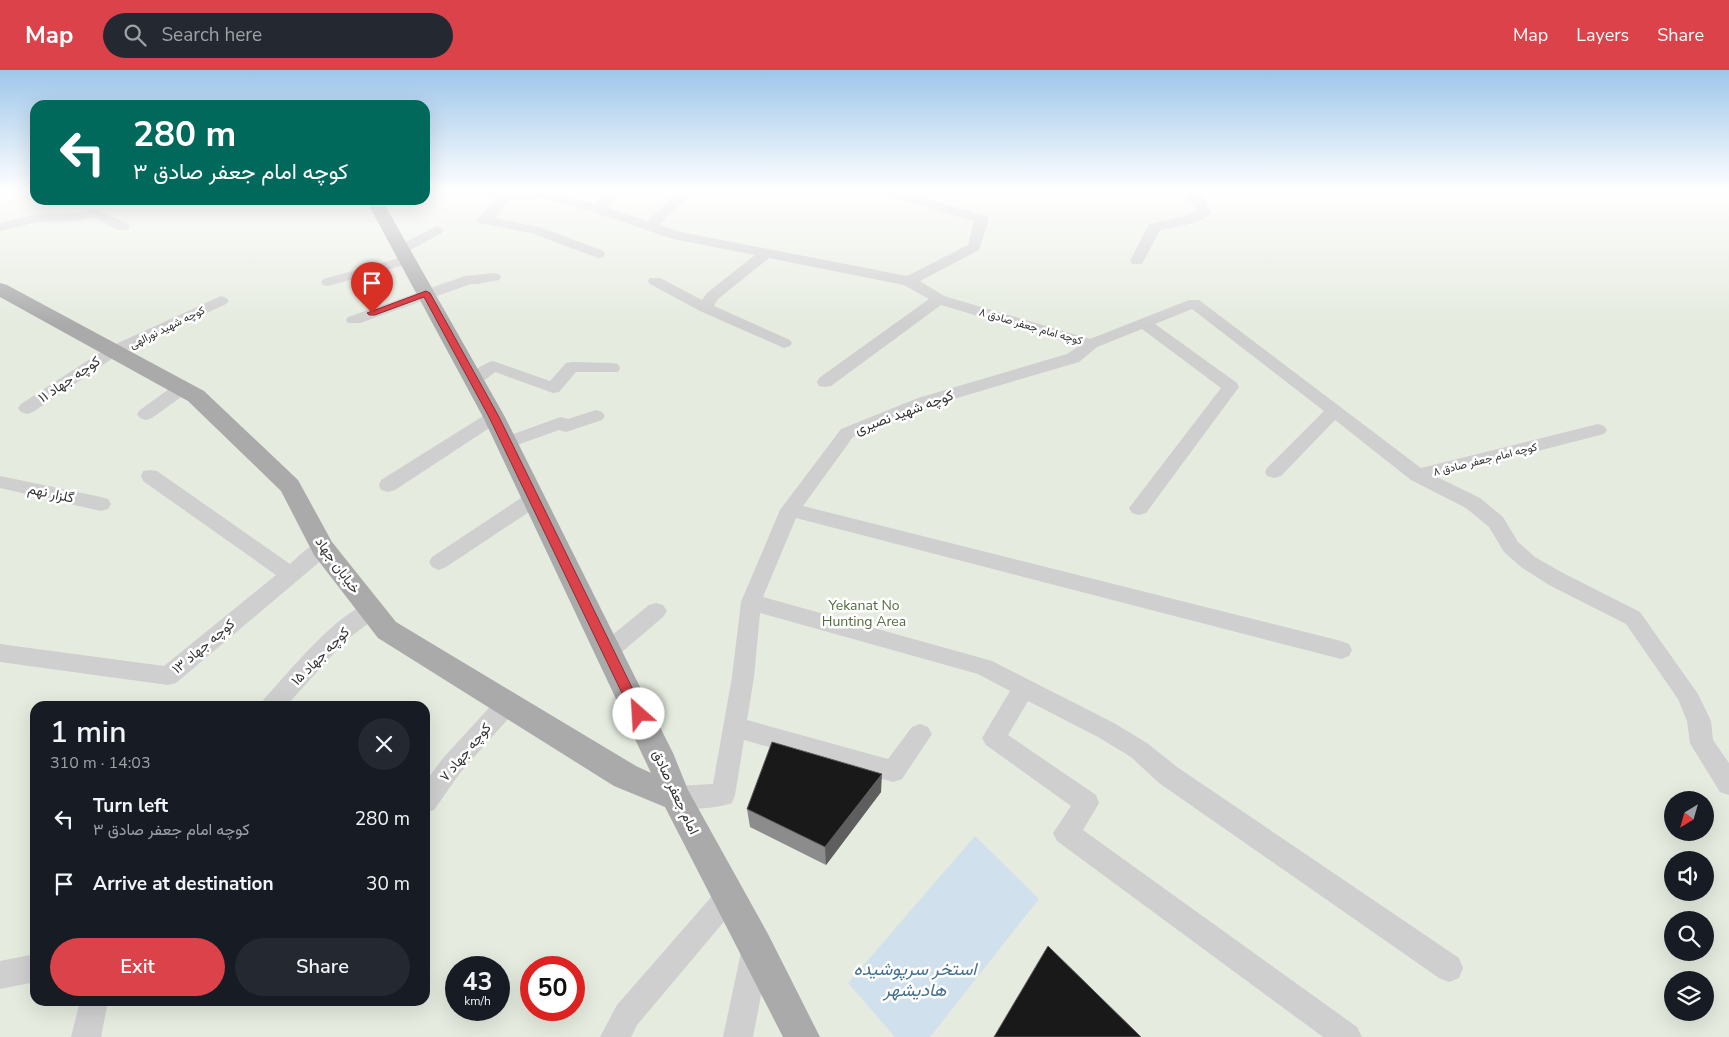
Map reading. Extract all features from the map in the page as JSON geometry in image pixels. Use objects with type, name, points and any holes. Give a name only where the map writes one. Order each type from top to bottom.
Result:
[{"type":"main road","name":"امام جعفر صادق","points":[[394,235],[494,417],[662,762],[676,797],[756,946],[802,1037]]},
{"type":"main road","name":"خیابان جهاد","points":[[0,289],[196,396],[290,486],[322,548],[387,630],[625,776],[676,797]]},
{"type":"street","points":[[328,282],[404,254],[430,235]]},
{"type":"street","points":[[548,235],[598,254]]},
{"type":"street","name":"کوچه امام جعفر صادق ۸","points":[[675,235],[909,281],[939,299],[1091,344],[1194,303],[1418,475],[1598,430]]},
{"type":"street","points":[[909,281],[974,247],[977,235]]},
{"type":"street","points":[[1137,261],[1150,235]]},
{"type":"street","points":[[705,308],[712,296],[767,253]]},
{"type":"street","points":[[354,320],[470,279],[477,280],[494,277]]},
{"type":"street","points":[[655,281],[705,308],[784,343]]},
{"type":"street","points":[[825,382],[939,299]]},
{"type":"street","name":"کوچه شهید نورالهی","points":[[113,351],[221,301]]},
{"type":"street","points":[[1139,508],[1231,387],[1143,323]]},
{"type":"street","name":"کوچه شهید نصیری","points":[[676,797],[723,795],[743,677],[750,602],[790,510],[846,433],[924,402],[1073,358],[1091,344]]},
{"type":"street","name":"کوچه جهاد ۱۱","points":[[27,408],[113,351]]},
{"type":"street","points":[[474,380],[493,366],[553,388],[572,366],[612,368]]},
{"type":"street","points":[[146,414],[182,388]]},
{"type":"street","points":[[1274,472],[1334,411]]},
{"type":"street","points":[[506,443],[561,423],[566,426],[596,416]]},
{"type":"street","points":[[388,485],[494,417]]},
{"type":"street","points":[[1418,475],[1473,503],[1496,522],[1511,547],[1528,562],[1565,584],[1633,618],[1687,694],[1699,721],[1702,743],[1729,784]]},
{"type":"street","points":[[150,476],[290,574]]},
{"type":"street","name":"گلزار نهم","points":[[0,482],[101,504]]},
{"type":"street","points":[[439,562],[534,500]]},
{"type":"street","points":[[790,510],[1340,650]]},
{"type":"street","name":"کوچه جهاد ۱۳","points":[[0,653],[168,676],[322,548]]},
{"type":"street","points":[[750,602],[984,667],[1024,687],[1139,750],[1168,775],[1449,968]]},
{"type":"street","name":"کوچه جهاد ۱۵","points":[[277,701],[337,635],[371,610]]},
{"type":"street","points":[[608,651],[656,611]]},
{"type":"street","points":[[1024,687],[994,738],[1087,803],[1066,833],[1348,1037]]},
{"type":"street","name":"کوچه جهاد ‍۷","points":[[430,795],[452,765],[507,704]]},
{"type":"street","points":[[735,727],[893,771],[920,734]]},
{"type":"street","points":[[615,1037],[627,1014],[729,896]]},
{"type":"street","points":[[738,1037],[756,946]]},
{"type":"street","points":[[0,975],[30,969]]},
{"type":"street","points":[[86,1037],[93,1006]]},
{"type":"green space","name":"Yekanat No Hunting Area","points":[[0,235],[1729,235],[1729,1037],[0,1037]]},
{"type":"water","name":"استخر سرپوشیده هادیشهر","points":[[975,836],[1039,899],[930,1037],[895,1037],[848,983]]},
{"type":"building","points":[[772,742],[882,774],[825,847],[747,809]]},
{"type":"building","points":[[1048,946],[1141,1037],[994,1037]]},
{"type":"route","points":[[372,313],[426,293],[494,417],[639,714]]}]
